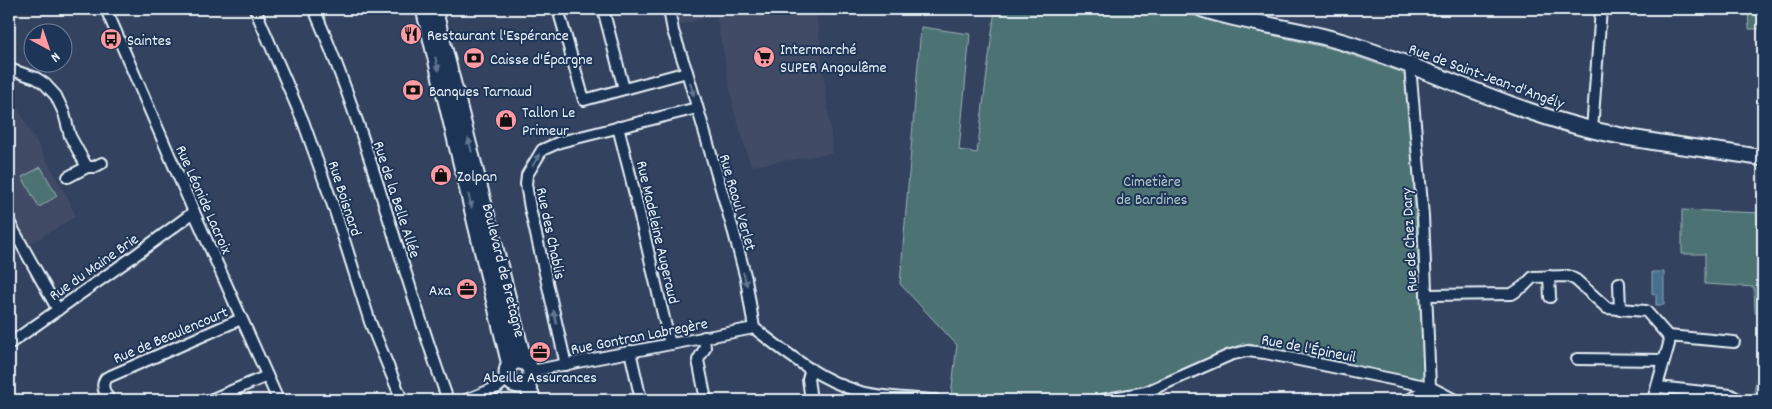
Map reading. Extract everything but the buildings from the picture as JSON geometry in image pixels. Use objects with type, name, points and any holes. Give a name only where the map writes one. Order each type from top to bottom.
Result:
[{"type":"main road","name":"Boulevard de Bretagne","points":[[424,9],[519,374],[533,400]]},
{"type":"main road","name":"Boulevard de Bretagne","points":[[434,9],[519,374],[522,400]]},
{"type":"main road","name":"Rue de Saint-Jean-d'Angély","points":[[1203,9],[1341,42],[1521,108],[1592,130],[1763,158]]},
{"type":"street","name":"Rue Léonide Lacroix","points":[[106,9],[278,400]]},
{"type":"street","name":"Rue Boisnard","points":[[255,9],[303,121],[335,211],[370,322],[402,400]]},
{"type":"street","name":"Rue de la Belle Allée","points":[[314,9],[365,143],[448,400]]},
{"type":"street","points":[[558,9],[584,100],[687,72]]},
{"type":"street","points":[[603,9],[624,89]]},
{"type":"street","name":"Rue Raoul Verlet","points":[[669,9],[673,31],[687,72],[734,233],[746,279],[754,328]]},
{"type":"street","points":[[1592,130],[1601,9]]},
{"type":"street","name":"Rue de Chez Dary","points":[[1410,66],[1423,216],[1430,386]]},
{"type":"street","points":[[9,69],[36,78],[45,84],[56,96],[64,113],[70,136],[87,167]]},
{"type":"street","name":"Rue des Chablis","points":[[566,365],[530,208],[526,184],[527,175],[542,150],[560,142],[697,108]]},
{"type":"street","name":"Rue Madeleine Augeraud","points":[[618,127],[670,344]]},
{"type":"street","points":[[68,177],[87,167],[102,164]]},
{"type":"street","name":"Rue du Maine Brie","points":[[9,344],[194,212]]},
{"type":"street","points":[[9,222],[58,310]]},
{"type":"street","points":[[1549,276],[1550,297]]},
{"type":"street","points":[[1426,295],[1512,294],[1533,277],[1568,276],[1576,280],[1606,308],[1646,310],[1668,336],[1669,344],[1653,400]]},
{"type":"street","points":[[1619,283],[1620,310]]},
{"type":"street","name":"Rue de Beaulencourt","points":[[109,400],[102,387],[102,382],[106,378],[241,319]]},
{"type":"street","name":"Rue Gontran Labregère","points":[[466,400],[498,387],[519,374],[754,328]]},
{"type":"street","points":[[754,328],[815,372],[857,391],[919,400],[935,400]]},
{"type":"street","points":[[1668,336],[1734,342]]},
{"type":"street","points":[[704,337],[705,348],[698,360],[706,400]]},
{"type":"street","points":[[630,351],[641,400]]},
{"type":"street","name":"Rue de l'Épineuil","points":[[1102,400],[1146,392],[1230,355],[1247,351],[1430,386],[1455,400]]},
{"type":"street","points":[[1577,359],[1664,360]]},
{"type":"street","points":[[811,400],[808,379],[815,372]]},
{"type":"street","points":[[210,400],[267,376]]},
{"type":"street","points":[[1408,400],[1430,386]]},
{"type":"street","points":[[1658,386],[1698,396],[1731,394],[1740,400]]},
{"type":"shaded area","points":[[676,9],[816,9],[833,153],[751,166],[735,114],[716,15],[680,25]]},
{"type":"shaded area","points":[[9,93],[76,216],[28,245],[9,210]]},
{"type":"shaded area","points":[[1652,272],[1664,272],[1664,305],[1656,305],[1656,294],[1652,294]]},
{"type":"green space","name":"Cimetière de Bardines","points":[[995,9],[1173,9],[1210,21],[1337,50],[1401,72],[1406,78],[1420,272],[1425,375],[1419,379],[1244,343],[1148,386],[1110,394],[1060,400],[951,396],[957,345],[900,284],[921,27],[970,34],[959,150],[977,153]]},
{"type":"green space","points":[[1748,9],[1763,9],[1763,29],[1749,29]]},
{"type":"green space","points":[[41,167],[57,196],[39,207],[22,177]]},
{"type":"green space","points":[[1682,210],[1763,213],[1763,313],[1755,313],[1754,287],[1705,284],[1705,254],[1682,254]]},
{"type":"green space","points":[[1763,326],[1763,395],[1754,394]]},
{"type":"place","name":"Restaurant l'Espérance","points":[[411,34]]},
{"type":"place","name":"Saintes","points":[[111,39]]},
{"type":"place","name":"Intermarché SUPER Angoulême","points":[[764,57]]},
{"type":"place","name":"Caisse d'Épargne","points":[[474,58]]},
{"type":"place","name":"Banques Tarnaud","points":[[413,90]]},
{"type":"place","name":"Tallon Le Primeur","points":[[506,120]]},
{"type":"place","name":"Zolpan","points":[[441,175]]},
{"type":"place","name":"Axa","points":[[467,289]]},
{"type":"place","name":"Abeille Assurances","points":[[540,352]]}]
